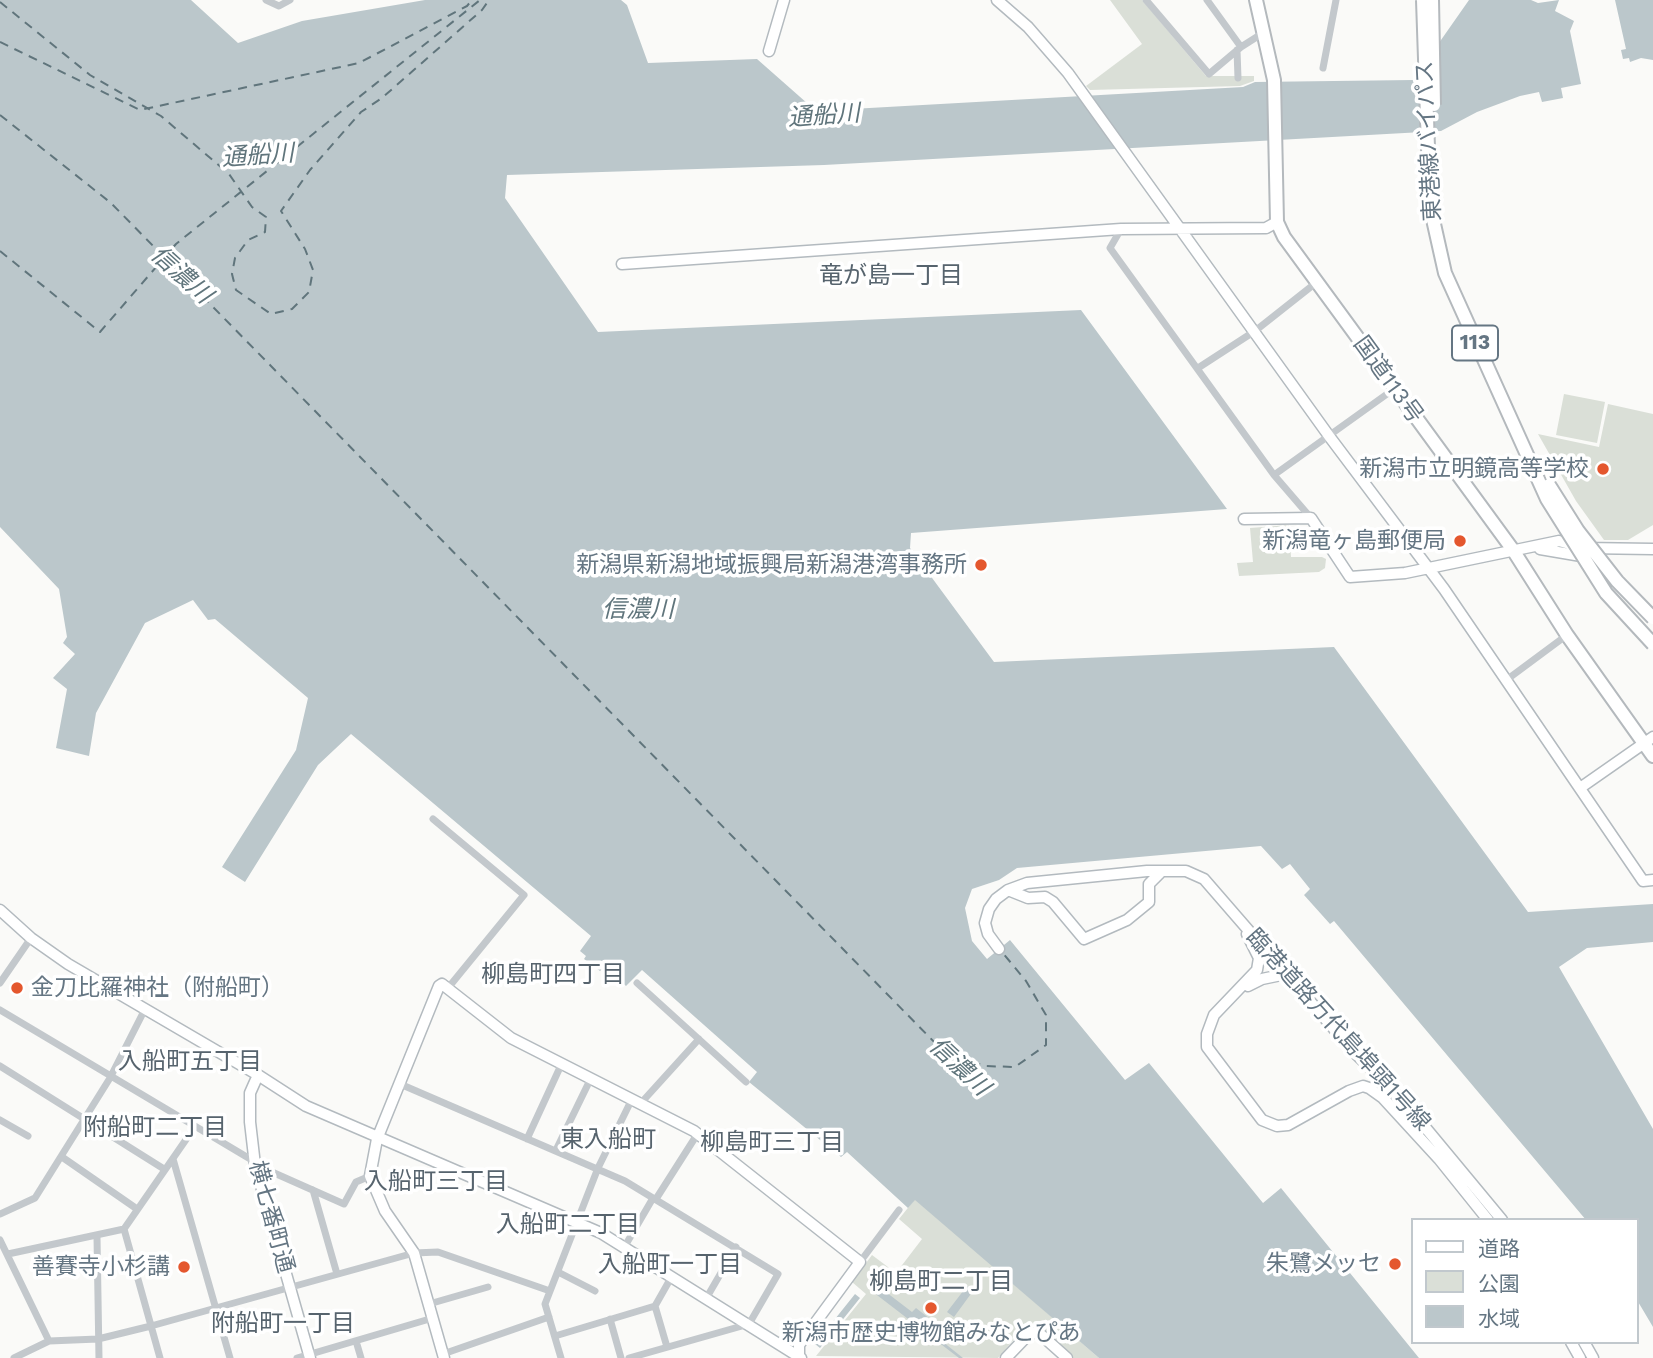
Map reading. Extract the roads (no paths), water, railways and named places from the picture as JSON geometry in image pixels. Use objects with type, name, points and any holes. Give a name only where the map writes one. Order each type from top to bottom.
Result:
[{"type":"highway","points":[[1256,0],[1274,80],[1277,222]]},
{"type":"highway","name":"東港線バイパス","points":[[1423,0],[1430,206],[1445,273],[1547,499],[1606,593],[1653,643]]},
{"type":"highway","name":"東港線バイパス","points":[[1432,0],[1438,205],[1451,270],[1490,365],[1554,494],[1617,581],[1653,618]]},
{"type":"highway","name":"国道113号","points":[[1277,222],[1284,237],[1513,550],[1567,635],[1648,739],[1653,755]]},
{"type":"street","points":[[266,0],[279,6],[290,0]]},
{"type":"street","points":[[769,51],[784,0]]},
{"type":"street","points":[[998,0],[1028,27],[1068,73],[1078,91],[1329,436],[1429,568],[1643,881],[1653,880]]},
{"type":"street","points":[[1146,0],[1209,74],[1239,48],[1264,33]]},
{"type":"street","points":[[1207,0],[1239,48],[1238,78]]},
{"type":"street","points":[[1323,68],[1336,0]]},
{"type":"street","points":[[622,264],[1121,229],[1266,228],[1277,222]]},
{"type":"street","points":[[1121,229],[1110,248],[1274,475],[1311,518],[1350,577],[1429,568],[1534,548],[1587,557],[1621,550],[1653,549]]},
{"type":"street","points":[[1198,368],[1255,331],[1317,282]]},
{"type":"street","points":[[1274,475],[1394,389]]},
{"type":"street","points":[[1244,519],[1311,518]]},
{"type":"street","points":[[1505,681],[1567,635]]},
{"type":"street","points":[[1580,788],[1648,739]]},
{"type":"street","points":[[433,819],[524,895],[448,988]]},
{"type":"street","points":[[999,949],[988,934],[985,923],[993,903],[1008,890],[1027,883],[1147,871],[1185,871],[1204,878],[1243,924]]},
{"type":"street","points":[[1008,890],[1028,898],[1045,897],[1053,902],[1084,939],[1126,920],[1149,902],[1149,884],[1160,873]]},
{"type":"street","points":[[0,910],[31,938],[306,1106],[377,1139],[577,1221],[625,1246],[800,1358]]},
{"type":"street","name":"臨港道路万代島埠頭1号線","points":[[1243,924],[1360,1058],[1400,1097],[1500,1218]]},
{"type":"street","name":"臨港道路万代島埠頭1号線","points":[[1243,924],[1257,951],[1259,964],[1254,976],[1210,1024],[1207,1047],[1262,1120],[1277,1126],[1288,1125],[1349,1090],[1363,1086],[1383,1098],[1486,1218]]},
{"type":"street","points":[[0,983],[31,938]]},
{"type":"street","points":[[1233,996],[1262,979],[1286,974]]},
{"type":"street","points":[[637,983],[746,1082]]},
{"type":"street","points":[[549,1317],[443,1356],[414,1253],[386,1211],[370,1175],[377,1139],[442,984],[511,1038],[698,1133],[860,1262]]},
{"type":"street","points":[[0,1214],[35,1198],[110,1078],[145,1009]]},
{"type":"street","points":[[0,1010],[255,1165],[344,1204],[356,1182],[370,1175]]},
{"type":"street","points":[[561,1358],[545,1304],[598,1168],[636,1101],[698,1039]]},
{"type":"street","points":[[1360,1058],[1365,1074],[1363,1086]]},
{"type":"street","points":[[527,1139],[562,1063]]},
{"type":"street","points":[[0,1066],[164,1169]]},
{"type":"street","name":"横七番町通","points":[[258,1075],[250,1093],[255,1165],[310,1356]]},
{"type":"street","points":[[556,1150],[591,1078]]},
{"type":"street","points":[[400,1084],[598,1168],[655,1198],[778,1274],[748,1324],[667,1347],[654,1355],[629,1358]]},
{"type":"street","points":[[0,1120],[28,1136]]},
{"type":"street","points":[[8,1254],[97,1237],[124,1229],[194,1128]]},
{"type":"street","points":[[625,1246],[698,1133]]},
{"type":"street","points":[[62,1157],[137,1209]]},
{"type":"street","points":[[173,1159],[230,1358]]},
{"type":"street","points":[[313,1190],[337,1274]]},
{"type":"street","points":[[800,1358],[799,1345],[900,1210]]},
{"type":"street","points":[[124,1229],[160,1358]]},
{"type":"street","points":[[97,1237],[99,1358]]},
{"type":"street","points":[[0,1240],[49,1341]]},
{"type":"street","points":[[707,1297],[736,1247]]},
{"type":"street","points":[[14,1358],[49,1341],[98,1339],[414,1253],[438,1252],[550,1291]]},
{"type":"street","points":[[558,1272],[595,1291]]},
{"type":"street","points":[[555,1336],[655,1306],[672,1276]]},
{"type":"street","points":[[429,1304],[488,1287]]},
{"type":"street","points":[[655,1306],[667,1347]]},
{"type":"street","points":[[297,1358],[433,1318]]},
{"type":"street","points":[[610,1319],[621,1358]]},
{"type":"street","points":[[1006,1358],[1030,1332],[1039,1333],[1067,1358]]},
{"type":"street","points":[[356,1341],[361,1358]]},
{"type":"water","name":"信濃川","points":[[0,0],[191,0],[238,43],[302,21],[425,0],[621,0],[627,5],[648,63],[757,59],[816,111],[1243,87],[1255,82],[1413,80],[1469,0],[1531,0],[1538,3],[1559,0],[1555,11],[1574,21],[1570,31],[1581,84],[1561,88],[1563,98],[1542,102],[1539,92],[1520,96],[1477,112],[1441,131],[824,165],[507,175],[505,198],[598,332],[1081,310],[1227,509],[911,533],[910,548],[994,662],[1334,647],[1528,912],[1653,904],[1653,942],[1587,948],[1559,967],[1653,1129],[1653,1327],[1639,1303],[1639,1218],[1584,1218],[1334,921],[1330,924],[1304,895],[1310,889],[1290,864],[1282,869],[1261,846],[1017,868],[999,880],[972,889],[965,908],[972,941],[987,959],[1010,940],[1125,1080],[1149,1063],[1263,1203],[1281,1188],[1419,1358],[1099,1358],[915,1200],[908,1208],[847,1152],[841,1157],[749,1082],[757,1072],[642,970],[626,986],[605,966],[600,971],[584,959],[586,956],[580,951],[591,936],[351,734],[318,765],[245,882],[222,867],[296,750],[308,698],[215,619],[208,620],[193,600],[145,623],[96,713],[89,756],[56,748],[67,689],[53,678],[75,654],[63,643],[67,637],[59,589],[0,527]]},
{"type":"water","points":[[1615,0],[1653,0],[1653,60],[1641,58],[1630,62],[1629,58],[1623,59],[1621,50],[1626,49]]},
{"type":"water","points":[[878,1286],[912,1312],[916,1308],[944,1330],[938,1338],[963,1358],[959,1358],[873,1292]]},
{"type":"water","points":[[967,1286],[973,1291],[954,1317],[947,1312]]},
{"type":"water","points":[[855,1294],[860,1298],[820,1348],[815,1344]]},
{"type":"place","name":"新潟市立明鏡高等学校","points":[[1603,469]]},
{"type":"place","name":"新潟竜ヶ島郵便局","points":[[1460,541]]},
{"type":"place","name":"新潟県新潟地域振興局新潟港湾事務所","points":[[981,565]]},
{"type":"place","name":"金刀比羅神社（附船町）","points":[[17,988]]},
{"type":"place","name":"朱鷺メッセ","points":[[1395,1264]]},
{"type":"place","name":"善賽寺小杉講","points":[[184,1267]]},
{"type":"place","name":"新潟市歴史博物館みなとぴあ","points":[[931,1308]]},
{"type":"district","name":"竜が島一丁目","points":[[891,276]]},
{"type":"district","name":"柳島町四丁目","points":[[553,975]]},
{"type":"district","name":"入船町五丁目","points":[[190,1062]]},
{"type":"district","name":"附船町二丁目","points":[[155,1128]]},
{"type":"district","name":"東入船町","points":[[608,1140]]},
{"type":"district","name":"柳島町三丁目","points":[[772,1143]]},
{"type":"district","name":"入船町三丁目","points":[[436,1182]]},
{"type":"district","name":"入船町二丁目","points":[[568,1225]]},
{"type":"district","name":"入船町一丁目","points":[[670,1265]]},
{"type":"district","name":"柳島町二丁目","points":[[941,1282]]},
{"type":"district","name":"附船町一丁目","points":[[283,1324]]},
{"type":"water label","name":"通船川","points":[[824,116]]},
{"type":"water label","name":"通船川","points":[[258,156]]}]
